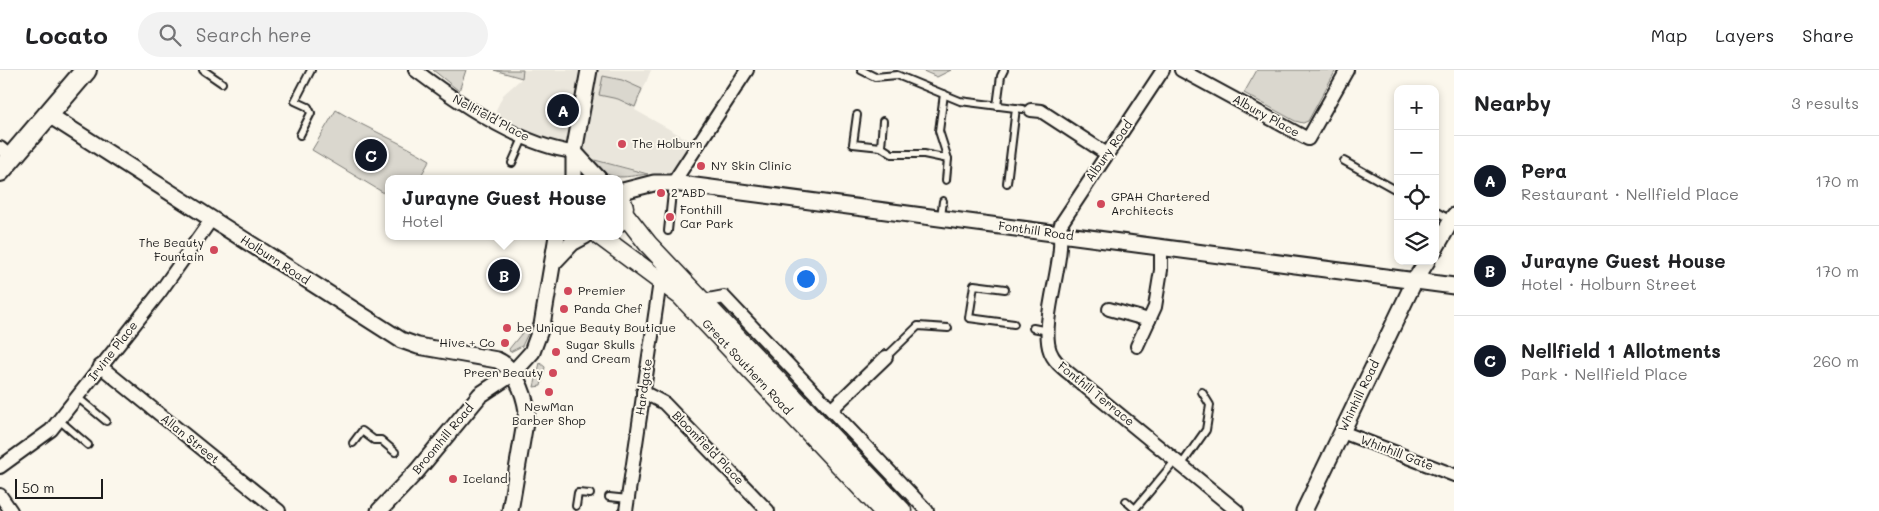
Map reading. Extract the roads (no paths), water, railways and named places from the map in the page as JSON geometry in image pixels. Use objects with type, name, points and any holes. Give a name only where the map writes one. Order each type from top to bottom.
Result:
[{"type":"main road","points":[[4,159],[49,115],[86,70]]},
{"type":"main road","name":"Great Southern Road","points":[[623,219],[648,244],[664,272],[682,296],[884,511]]},
{"type":"main road","name":"Great Southern Road","points":[[607,240],[664,272],[703,301],[902,511]]},
{"type":"street","name":"Nellfield Place","points":[[415,70],[456,101],[524,136],[563,151],[574,152]]},
{"type":"street","points":[[574,175],[574,152],[589,70]]},
{"type":"street","points":[[673,183],[747,70]]},
{"type":"street","name":"Albury Road","points":[[1059,234],[1060,224],[1163,70]]},
{"type":"street","name":"Albury Place","points":[[1181,70],[1308,139],[1347,70]]},
{"type":"street","points":[[1023,109],[1041,111],[1107,154]]},
{"type":"street","name":"Holburn Road","points":[[49,115],[401,340],[418,346],[497,360],[506,365],[513,373]]},
{"type":"street","points":[[574,152],[595,175]]},
{"type":"street","name":"Fonthill Road","points":[[623,191],[654,183],[673,183],[1454,286]]},
{"type":"street","points":[[1439,242],[1453,218]]},
{"type":"street","name":"Irvine Place","points":[[0,467],[51,430],[160,292],[212,220]]},
{"type":"street","name":"Fonthill Terrace","points":[[1059,234],[1060,246],[1048,331],[1048,346],[1054,360],[1238,511]]},
{"type":"street","name":"Broomhill Road","points":[[379,511],[413,468],[480,395],[513,373],[522,365],[536,346],[542,325],[556,240]]},
{"type":"street","points":[[553,263],[572,243],[578,240]]},
{"type":"street","points":[[1137,346],[1155,307],[1161,270],[1161,246]]},
{"type":"street","name":"Whinhill Road","points":[[1304,511],[1414,280],[1424,265]]},
{"type":"street","name":"Hardgate","points":[[627,505],[643,392],[664,272]]},
{"type":"street","name":"Great Southern Road","points":[[703,301],[724,297],[927,511]]},
{"type":"street","points":[[1109,309],[1149,320]]},
{"type":"street","points":[[832,409],[886,357]]},
{"type":"street","name":"Allan Street","points":[[100,366],[279,511]]},
{"type":"street","points":[[510,511],[527,420],[523,394],[513,373]]},
{"type":"street","name":"Bloomfield Place","points":[[643,392],[664,403],[768,511]]},
{"type":"street","name":"Whinhill Gate","points":[[1342,432],[1453,473]]},
{"type":"street","points":[[0,495],[11,511]]},
{"type":"lane","points":[[203,70],[222,83]]},
{"type":"lane","points":[[300,135],[311,113],[308,107],[295,101],[311,70]]},
{"type":"lane","points":[[860,70],[875,77],[897,75],[960,101],[1023,109],[1007,183]]},
{"type":"lane","points":[[997,106],[1001,76],[1004,70]]},
{"type":"lane","points":[[944,94],[940,131],[948,159],[946,180]]},
{"type":"lane","points":[[857,115],[853,144],[881,147],[892,154],[924,154],[948,159]]},
{"type":"lane","points":[[881,147],[883,121]]},
{"type":"lane","points":[[512,163],[524,136]]},
{"type":"lane","points":[[1344,162],[1394,189]]},
{"type":"lane","points":[[668,231],[673,183]]},
{"type":"lane","points":[[941,217],[943,202]]},
{"type":"lane","points":[[1439,213],[1453,218]]},
{"type":"lane","points":[[1005,289],[974,285],[969,318],[1014,324]]},
{"type":"lane","points":[[886,357],[918,326],[948,328]]},
{"type":"lane","points":[[1033,328],[1048,331]]},
{"type":"lane","points":[[1126,501],[1135,509],[1206,430],[1210,405],[1202,392]]},
{"type":"lane","points":[[77,397],[106,421]]},
{"type":"lane","points":[[59,420],[88,445]]},
{"type":"lane","points":[[353,443],[362,431],[374,440],[380,440],[395,452]]},
{"type":"lane","points":[[576,506],[578,493],[590,494]]},
{"type":"lane","points":[[609,497],[627,505]]},
{"type":"place","name":"Pera","points":[[563,110]]},
{"type":"place","name":"The Holburn","points":[[622,144]]},
{"type":"place","name":"Nellfield 1 Allotments","points":[[371,155]]},
{"type":"place","name":"NY Skin Clinic","points":[[701,166]]},
{"type":"place","name":"2 ABD","points":[[661,193]]},
{"type":"place","name":"GPAH Chartered Architects","points":[[1101,204]]},
{"type":"place","name":"Fonthill Car Park","points":[[670,217]]},
{"type":"place","name":"The Beauty Fountain","points":[[214,250]]},
{"type":"place","name":"Jurayne Guest House","points":[[504,275]]},
{"type":"place","name":"Premier","points":[[568,291]]},
{"type":"place","name":"Panda Chef","points":[[564,309]]},
{"type":"place","name":"be Unique Beauty Boutique","points":[[507,328]]},
{"type":"place","name":"Hive + Co","points":[[505,343]]},
{"type":"place","name":"Sugar Skulls and Cream","points":[[556,352]]},
{"type":"place","name":"Preen Beauty","points":[[553,373]]},
{"type":"place","name":"NewMan Barber Shop","points":[[549,392]]},
{"type":"place","name":"Iceland","points":[[453,479]]}]
